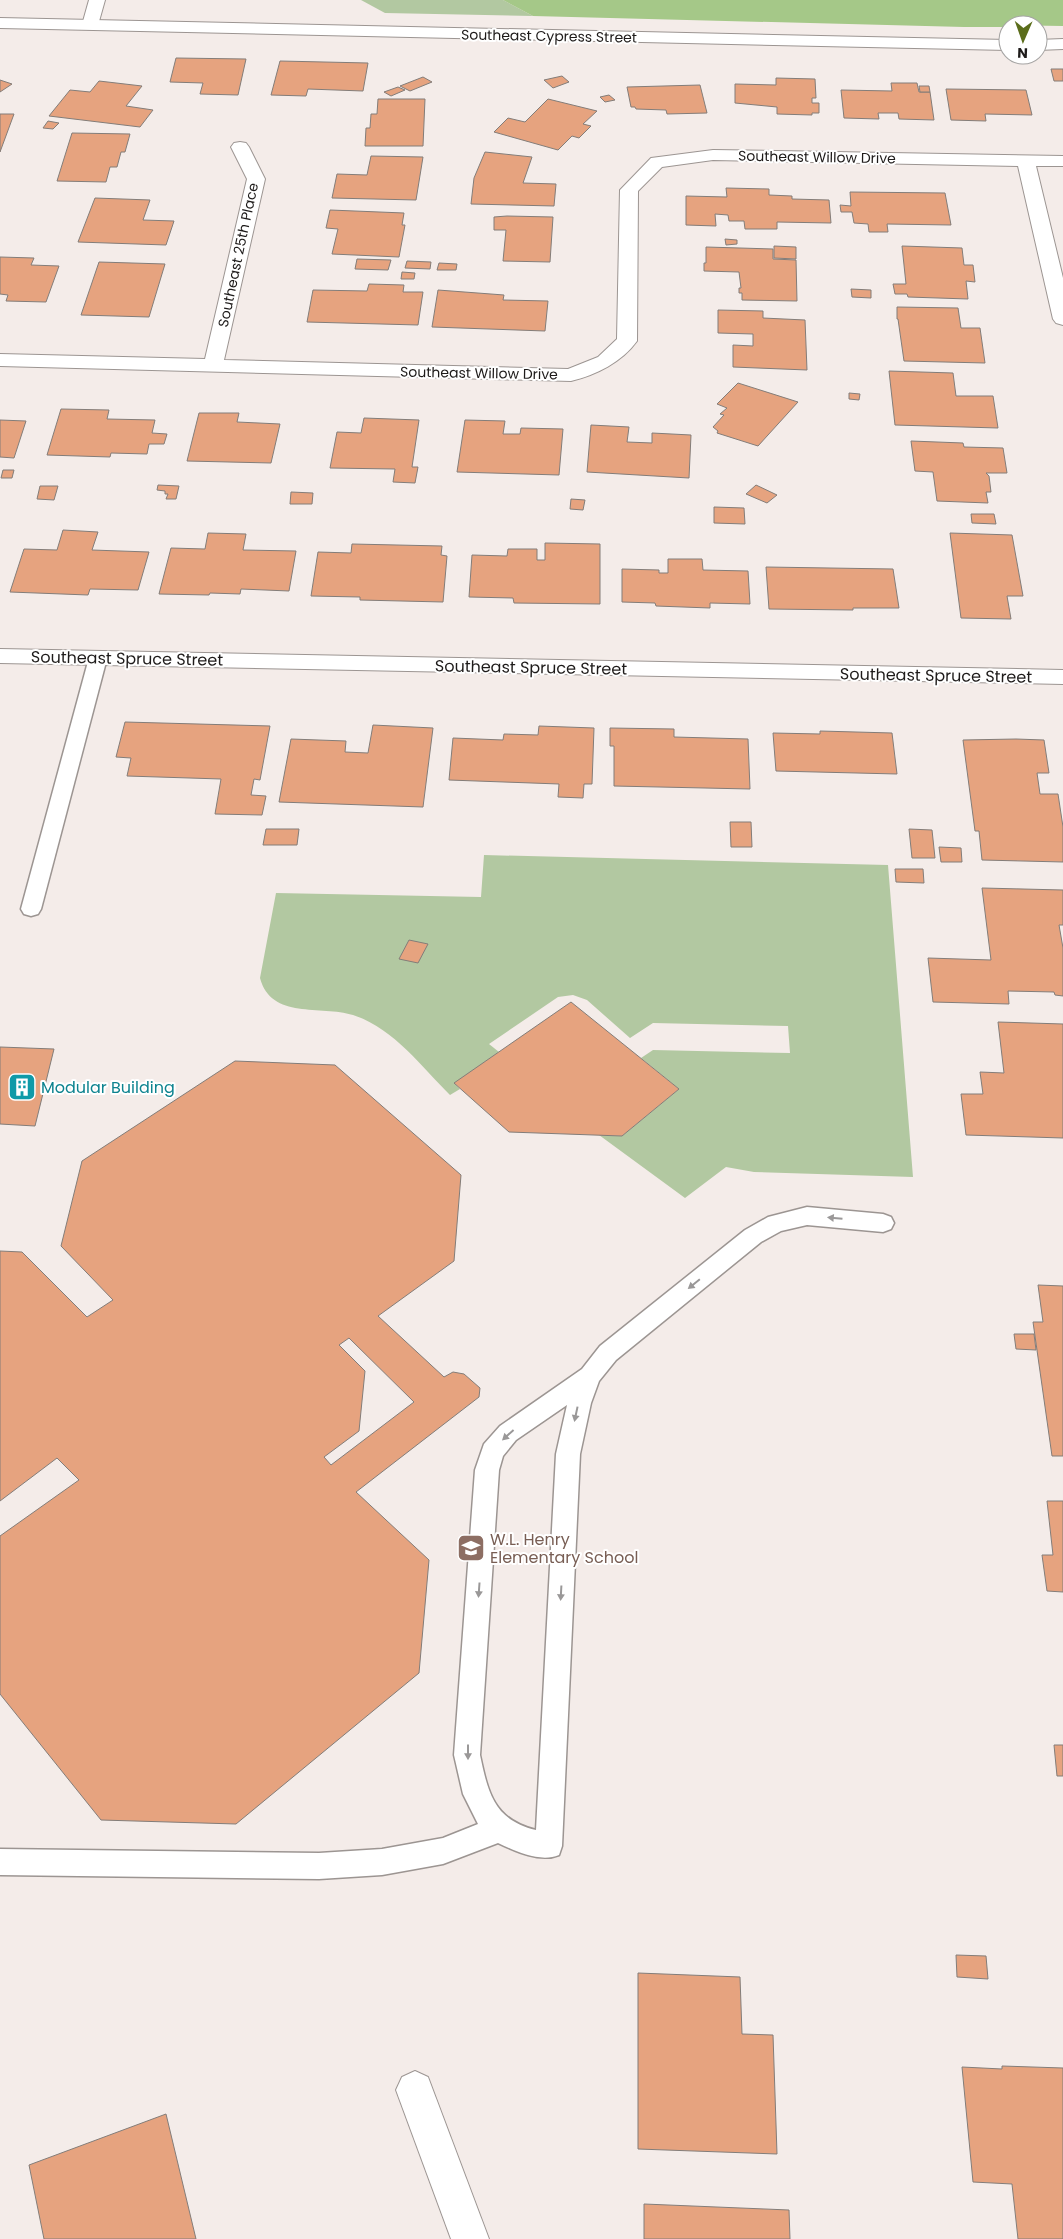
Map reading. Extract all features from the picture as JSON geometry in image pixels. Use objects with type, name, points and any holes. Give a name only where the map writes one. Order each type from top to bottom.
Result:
[{"type":"street","points":[[90,25],[97,0]]},
{"type":"street","name":"Southeast Cypress Street","points":[[0,23],[998,45]]},
{"type":"street","points":[[1048,45],[1063,44]]},
{"type":"street","name":"Southeast 25th Place","points":[[214,366],[256,179],[240,147]]},
{"type":"street","name":"Southeast Willow Drive","points":[[0,360],[571,375],[605,362],[627,342],[630,190],[657,162],[713,155],[1063,161]]},
{"type":"street","points":[[1026,160],[1063,319]]},
{"type":"street","name":"Southeast Spruce Street","points":[[0,656],[1063,677]]},
{"type":"street","points":[[414,2090],[470,2239]]},
{"type":"lane","points":[[31,909],[98,658]]},
{"type":"lane","points":[[590,1376],[508,1433],[492,1451],[487,1470],[468,1755],[474,1790],[484,1810],[499,1829],[523,1839],[550,1846],[568,1454],[579,1403],[590,1376],[608,1353],[753,1236],[776,1223],[806,1216],[883,1223]]},
{"type":"lane","points":[[0,1862],[319,1866],[382,1862],[443,1850],[499,1829]]},
{"type":"green space","points":[[361,0],[503,0],[533,16],[385,13]]},
{"type":"green space","points":[[503,0],[1063,0],[1063,26],[1048,26],[1048,15],[998,15],[998,27],[533,16]]},
{"type":"green space","points":[[484,855],[888,865],[913,1177],[754,1172],[726,1167],[685,1198],[599,1135],[622,1136],[679,1089],[641,1058],[653,1050],[790,1053],[788,1026],[653,1023],[630,1038],[587,1000],[573,995],[558,997],[489,1044],[499,1052],[455,1084],[460,1089],[450,1095],[394,1038],[367,1021],[340,1012],[286,1006],[275,1000],[266,991],[260,978],[276,893],[481,897]]},
{"type":"building","points":[[176,58],[246,59],[238,95],[200,94],[203,83],[170,82]]},
{"type":"building","points":[[280,61],[368,63],[363,91],[308,89],[306,96],[271,95]]},
{"type":"building","points":[[1051,69],[1063,69],[1063,81],[1054,81]]},
{"type":"building","points":[[562,76],[569,82],[553,88],[544,80]]},
{"type":"building","points":[[423,77],[432,82],[410,91],[400,86]]},
{"type":"building","points":[[776,78],[815,79],[816,98],[812,98],[812,103],[819,103],[819,113],[812,113],[812,115],[777,114],[777,107],[735,103],[735,84],[776,85]]},
{"type":"building","points":[[0,80],[12,84],[0,92]]},
{"type":"building","points":[[99,81],[142,86],[126,106],[153,110],[140,127],[49,116],[70,90],[90,92]]},
{"type":"building","points":[[891,83],[917,83],[919,92],[930,92],[934,120],[899,119],[898,113],[878,113],[879,119],[844,118],[841,90],[892,91]]},
{"type":"building","points":[[700,85],[707,113],[667,114],[666,110],[636,109],[631,107],[627,87]]},
{"type":"building","points":[[919,86],[929,86],[930,92],[920,92]]},
{"type":"building","points":[[398,87],[405,90],[391,96],[384,92]]},
{"type":"building","points":[[946,89],[1026,90],[1032,115],[985,114],[986,121],[951,120]]},
{"type":"building","points":[[609,95],[615,100],[605,102],[600,97]]},
{"type":"building","points":[[378,99],[425,99],[423,146],[365,146],[366,128],[370,128],[371,114],[377,114]]},
{"type":"building","points":[[548,99],[597,111],[583,124],[591,126],[579,138],[572,136],[558,150],[494,132],[508,118],[525,122]]},
{"type":"building","points":[[0,114],[14,114],[0,152]]},
{"type":"building","points":[[48,121],[59,123],[53,129],[43,128]]},
{"type":"building","points":[[72,133],[130,134],[125,152],[121,152],[117,167],[110,167],[106,182],[57,181]]},
{"type":"building","points":[[485,152],[532,157],[523,183],[556,184],[554,206],[471,204],[474,178]]},
{"type":"building","points":[[371,156],[423,157],[416,200],[332,198],[337,174],[367,175]]},
{"type":"building","points":[[726,188],[769,189],[769,195],[792,196],[792,199],[829,200],[831,223],[777,222],[777,229],[745,229],[744,221],[729,221],[728,215],[715,214],[716,226],[686,225],[686,196],[727,197]]},
{"type":"building","points":[[850,192],[945,193],[951,225],[887,224],[888,232],[869,232],[868,224],[854,223],[852,212],[841,212],[840,205],[851,206]]},
{"type":"building","points":[[95,198],[150,200],[143,220],[174,221],[166,245],[78,242]]},
{"type":"building","points":[[330,210],[404,213],[402,225],[405,225],[399,257],[332,254],[338,229],[326,228]]},
{"type":"building","points":[[494,217],[553,217],[550,262],[503,261],[506,230],[494,230]]},
{"type":"building","points":[[725,239],[737,240],[737,244],[726,245]]},
{"type":"building","points":[[774,246],[796,247],[796,259],[774,258]]},
{"type":"building","points":[[902,246],[962,248],[964,265],[973,265],[975,282],[966,281],[968,299],[908,297],[907,294],[895,294],[893,284],[906,284]]},
{"type":"building","points":[[706,247],[773,249],[773,259],[796,260],[797,301],[742,300],[742,293],[739,293],[739,288],[741,288],[739,272],[704,271]]},
{"type":"building","points":[[0,257],[34,258],[31,265],[59,266],[46,302],[6,301],[8,295],[0,294]]},
{"type":"building","points":[[357,259],[391,260],[388,270],[355,269]]},
{"type":"building","points":[[407,261],[431,262],[430,269],[405,268]]},
{"type":"building","points":[[99,262],[165,264],[149,317],[81,315]]},
{"type":"building","points":[[439,263],[457,264],[456,270],[437,270]]},
{"type":"building","points":[[402,272],[415,273],[414,279],[401,279]]},
{"type":"building","points":[[369,284],[404,285],[403,292],[423,292],[418,325],[307,322],[313,290],[367,291]]},
{"type":"building","points":[[851,289],[871,290],[871,298],[852,297]]},
{"type":"building","points":[[438,290],[504,295],[503,300],[548,301],[545,331],[432,327]]},
{"type":"building","points":[[897,307],[958,308],[961,328],[980,328],[985,363],[904,361],[897,319]]},
{"type":"building","points":[[718,310],[763,311],[763,318],[805,320],[807,370],[733,367],[733,345],[753,346],[753,334],[718,333]]},
{"type":"building","points":[[889,371],[953,373],[956,396],[993,396],[998,428],[895,425]]},
{"type":"building","points":[[738,383],[798,402],[758,446],[717,433],[718,431],[713,427],[724,415],[720,414],[727,408],[717,404]]},
{"type":"building","points":[[849,393],[860,394],[859,400],[849,399]]},
{"type":"building","points":[[61,409],[109,410],[107,419],[155,420],[152,433],[167,434],[164,444],[149,444],[147,454],[111,453],[110,457],[47,455]]},
{"type":"building","points":[[199,413],[239,413],[237,422],[280,424],[271,463],[187,461]]},
{"type":"building","points":[[364,418],[419,420],[412,467],[418,467],[415,483],[393,482],[395,469],[330,468],[337,432],[361,433]]},
{"type":"building","points":[[0,420],[26,421],[14,458],[0,457]]},
{"type":"building","points":[[465,420],[505,421],[503,434],[520,434],[521,428],[563,429],[559,475],[457,472]]},
{"type":"building","points":[[591,425],[629,427],[627,442],[652,443],[652,433],[691,435],[689,478],[587,472]]},
{"type":"building","points":[[911,441],[963,443],[964,447],[1003,448],[1007,473],[986,473],[989,476],[991,492],[986,492],[988,503],[937,501],[933,472],[915,471]]},
{"type":"building","points":[[3,470],[14,470],[12,478],[1,478]]},
{"type":"building","points":[[158,485],[179,486],[176,499],[166,499],[168,494],[165,494],[165,491],[157,490]]},
{"type":"building","points":[[756,485],[777,495],[767,503],[746,494]]},
{"type":"building","points":[[40,486],[58,486],[54,500],[37,499]]},
{"type":"building","points":[[291,492],[313,493],[312,504],[290,504]]},
{"type":"building","points":[[571,499],[585,500],[583,510],[570,509]]},
{"type":"building","points":[[714,507],[744,508],[745,524],[714,523]]},
{"type":"building","points":[[971,514],[994,514],[996,524],[972,523]]},
{"type":"building","points":[[63,530],[98,532],[92,550],[149,552],[138,590],[90,589],[88,595],[10,592],[24,549],[57,550]]},
{"type":"building","points":[[208,533],[246,534],[243,550],[296,551],[289,591],[241,589],[240,594],[159,594],[171,548],[205,549]]},
{"type":"building","points":[[950,533],[1012,535],[1023,596],[1007,596],[1011,619],[961,618]]},
{"type":"building","points":[[545,543],[600,544],[600,604],[514,603],[513,598],[469,597],[472,555],[507,556],[508,549],[537,549],[537,560],[545,560]]},
{"type":"building","points":[[352,544],[442,546],[441,555],[447,556],[443,602],[360,600],[360,597],[311,596],[318,552],[351,553]]},
{"type":"building","points":[[668,559],[702,559],[703,570],[748,571],[750,604],[710,603],[710,608],[656,606],[655,603],[622,602],[622,569],[659,570],[659,573],[668,573]]},
{"type":"building","points":[[766,567],[893,569],[899,608],[853,608],[853,610],[769,609]]},
{"type":"building","points":[[125,722],[270,726],[260,780],[254,779],[251,795],[266,796],[262,815],[215,814],[221,779],[127,776],[131,758],[116,757]]},
{"type":"building","points":[[373,725],[433,728],[423,807],[279,802],[291,739],[346,741],[345,752],[368,753]]},
{"type":"building","points":[[539,726],[594,728],[592,784],[584,784],[583,798],[558,797],[559,784],[449,780],[453,738],[503,740],[504,734],[538,735]]},
{"type":"building","points":[[610,728],[674,729],[674,737],[748,739],[750,789],[614,786],[614,746],[610,746]]},
{"type":"building","points":[[820,731],[892,733],[897,774],[776,771],[773,733],[820,734]]},
{"type":"building","points":[[963,740],[1044,740],[1049,773],[1037,773],[1040,794],[1058,794],[1063,827],[1063,862],[982,860],[979,831],[975,831]]},
{"type":"building","points":[[730,822],[751,822],[752,847],[731,847]]},
{"type":"building","points":[[266,829],[299,829],[297,845],[263,845]]},
{"type":"building","points":[[909,829],[932,830],[935,858],[912,858]]},
{"type":"building","points":[[939,847],[961,848],[962,862],[941,862]]},
{"type":"building","points":[[895,869],[923,869],[924,883],[896,882]]},
{"type":"building","points":[[982,888],[1063,890],[1063,925],[1059,925],[1063,948],[1063,996],[1055,995],[1054,992],[1008,991],[1009,1004],[933,1002],[928,958],[991,960]]},
{"type":"building","points":[[409,940],[428,944],[418,963],[399,959]]},
{"type":"building","points":[[571,1002],[679,1089],[622,1136],[509,1132],[454,1083]]},
{"type":"building","points":[[998,1022],[1063,1024],[1063,1138],[966,1135],[961,1094],[983,1094],[980,1072],[1004,1073]]},
{"type":"building","name":"Modular Building","points":[[0,1047],[54,1049],[35,1126],[0,1124]]},
{"type":"building","points":[[235,1061],[335,1065],[461,1175],[454,1261],[378,1316],[444,1377],[453,1372],[464,1374],[480,1388],[479,1397],[356,1492],[429,1560],[419,1673],[236,1824],[101,1820],[0,1694],[0,1536],[79,1480],[57,1458],[0,1501],[0,1251],[22,1252],[87,1317],[113,1300],[61,1246],[82,1161]],"holes":[[[349,1338],[414,1402],[331,1465],[324,1457],[359,1431],[365,1371],[339,1345]]]},
{"type":"building","points":[[1038,1285],[1063,1286],[1063,1456],[1052,1456],[1033,1322],[1043,1322]]},
{"type":"building","points":[[1014,1334],[1034,1334],[1036,1350],[1016,1349]]},
{"type":"building","points":[[1047,1501],[1063,1501],[1063,1592],[1047,1591],[1042,1555],[1053,1555]]},
{"type":"building","points":[[1054,1745],[1063,1745],[1063,1776],[1057,1776]]},
{"type":"building","points":[[956,1955],[986,1956],[988,1979],[957,1977]]},
{"type":"building","points":[[638,1973],[740,1977],[742,2034],[773,2035],[777,2154],[638,2149]]},
{"type":"building","points":[[1002,2066],[1063,2068],[1063,2239],[1018,2239],[1012,2184],[973,2182],[962,2067],[1002,2069]]},
{"type":"building","points":[[166,2114],[196,2239],[44,2239],[29,2165]]},
{"type":"building","points":[[644,2204],[789,2210],[790,2239],[644,2239]]},
{"type":"place","name":"Modular Building","points":[[22,1087]]},
{"type":"place","name":"W.L. Henry Elementary School","points":[[471,1548]]}]
